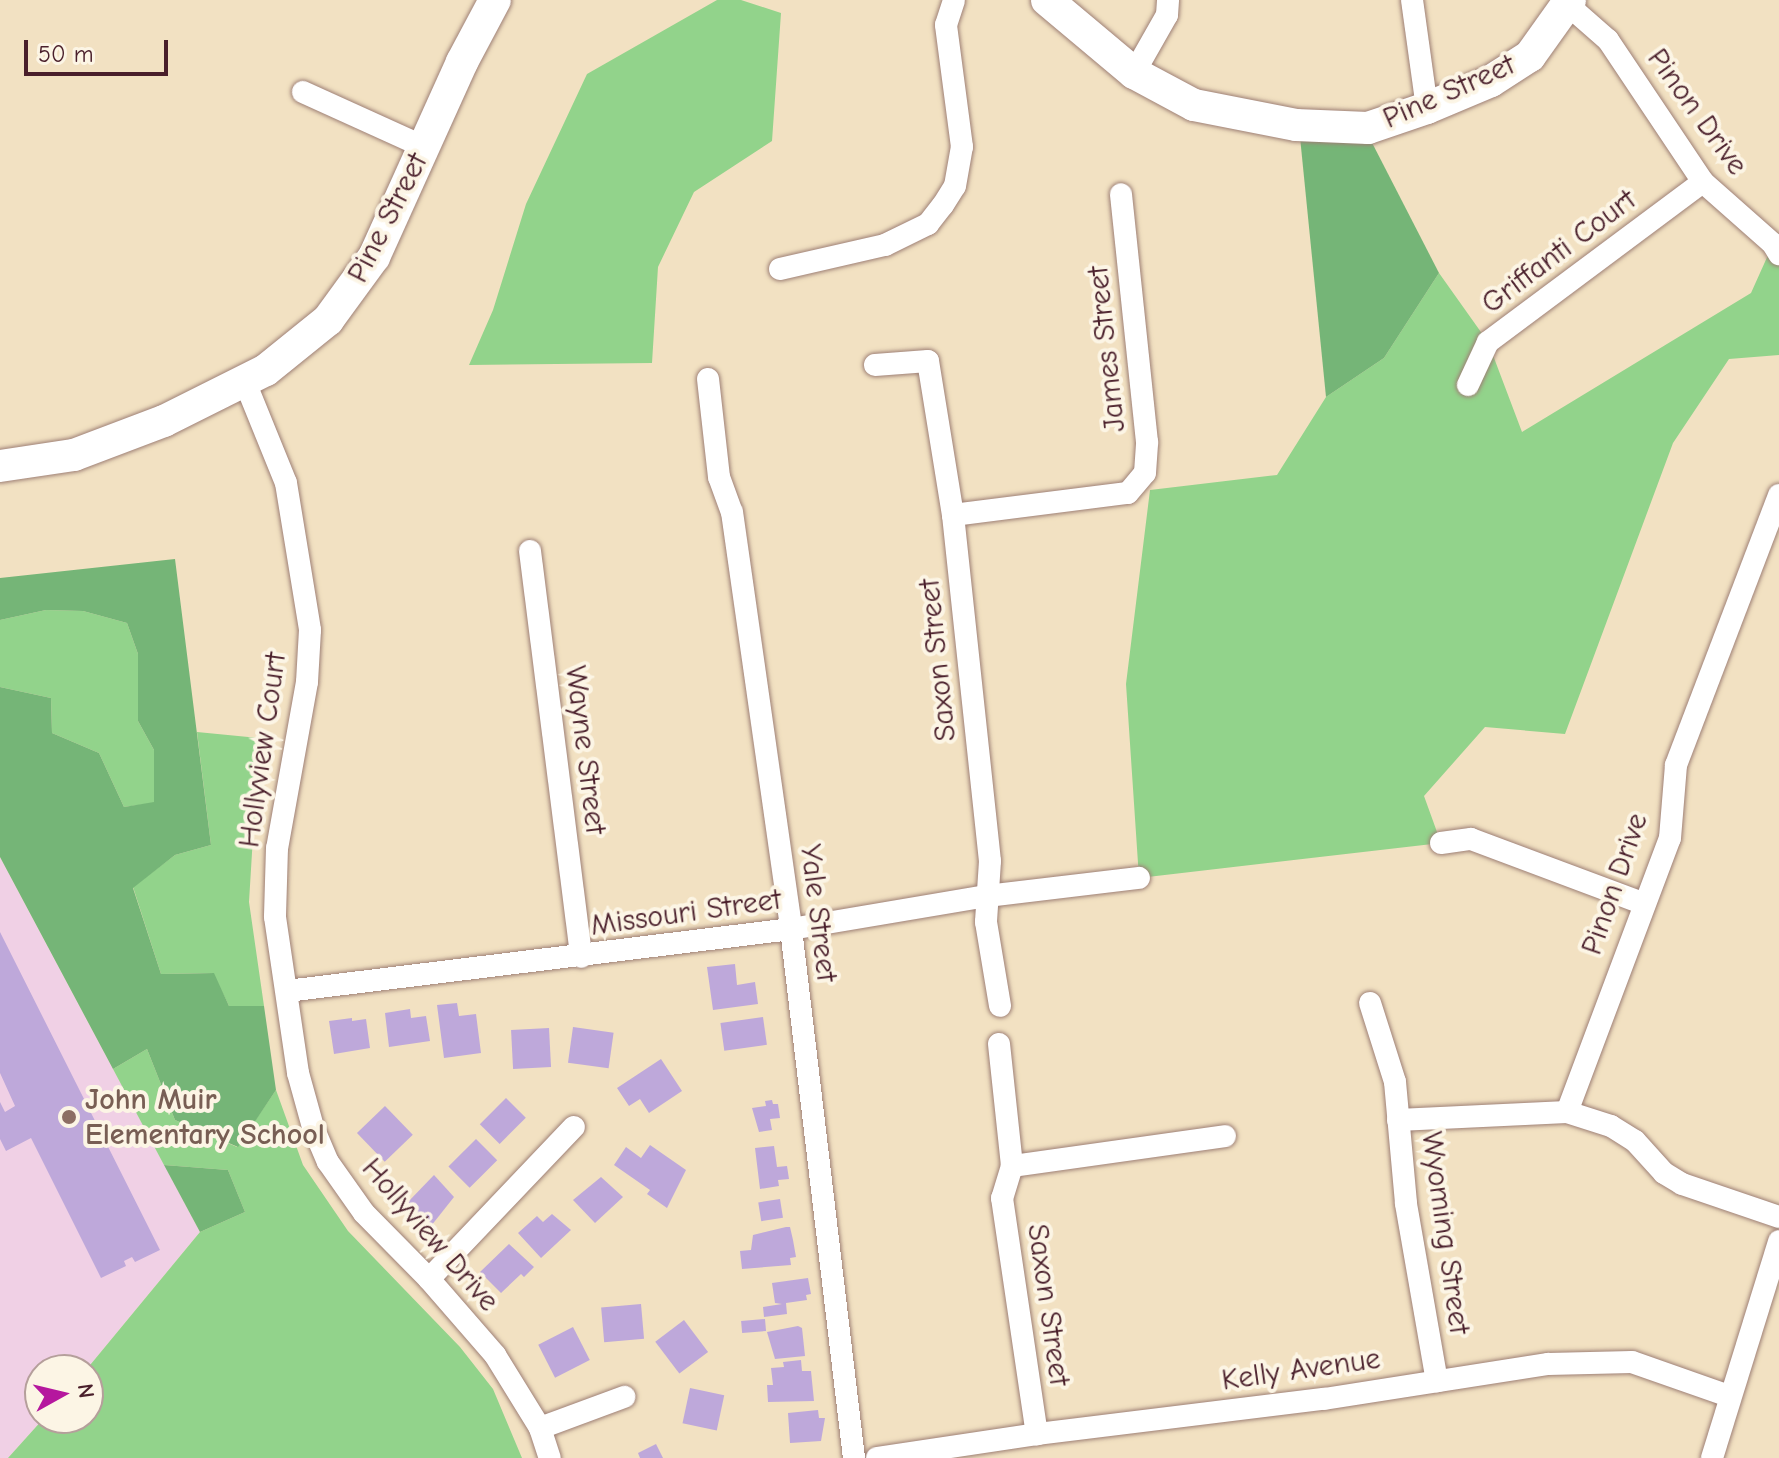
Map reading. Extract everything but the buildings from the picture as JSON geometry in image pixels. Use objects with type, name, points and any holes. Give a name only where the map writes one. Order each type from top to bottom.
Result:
[{"type":"street","name":"Pine Street","points":[[0,466],[74,455],[164,421],[245,382],[302,344],[355,287],[374,257],[462,62],[495,0]]},
{"type":"street","points":[[780,269],[885,245],[928,224],[943,205],[955,186],[962,147],[946,25],[954,0]]},
{"type":"street","name":"Pine Street","points":[[1047,0],[1134,73],[1194,105],[1296,125],[1368,128],[1491,81],[1530,56],[1569,2]]},
{"type":"street","points":[[1134,73],[1167,15],[1168,0]]},
{"type":"street","points":[[1412,0],[1427,108]]},
{"type":"street","name":"Pinon Drive","points":[[1569,2],[1608,40],[1703,182],[1773,244],[1779,254]]},
{"type":"street","points":[[303,92],[424,147]]},
{"type":"street","name":"Griffanti Court","points":[[1468,385],[1488,342],[1703,182]]},
{"type":"street","name":"James Street","points":[[953,515],[1128,493],[1145,473],[1147,442],[1121,194]]},
{"type":"street","name":"Saxon Street","points":[[875,365],[928,361],[953,515],[990,861],[986,922],[1000,1006]]},
{"type":"street","name":"Yale Street","points":[[708,379],[719,477],[732,512],[791,929],[854,1458]]},
{"type":"street","name":"Hollyview Court","points":[[245,382],[286,483],[310,630],[307,682],[277,848],[275,917],[287,991]]},
{"type":"street","name":"Pinon Drive","points":[[1567,1112],[1642,903],[1670,838],[1676,765],[1779,495]]},
{"type":"street","name":"Wayne Street","points":[[530,551],[581,957]]},
{"type":"street","points":[[1441,843],[1471,839],[1642,903]]},
{"type":"street","name":"Missouri Street","points":[[287,991],[581,957],[791,929],[987,896],[1139,878]]},
{"type":"street","name":"Hollyview Drive","points":[[287,991],[298,1073],[313,1127],[328,1162],[364,1213],[429,1279],[495,1355],[540,1428],[550,1458]]},
{"type":"street","points":[[1370,1003],[1395,1082],[1398,1120]]},
{"type":"street","name":"Saxon Street","points":[[999,1044],[1012,1166],[1002,1198],[1037,1434]]},
{"type":"street","name":"Wyoming Street","points":[[1437,1381],[1406,1204],[1398,1120],[1567,1112],[1611,1126],[1635,1141],[1664,1173],[1682,1184],[1779,1217]]},
{"type":"street","points":[[429,1279],[574,1127]]},
{"type":"street","points":[[1012,1166],[1225,1136]]},
{"type":"street","points":[[1712,1458],[1779,1241]]},
{"type":"street","name":"Kelly Avenue","points":[[877,1458],[1548,1364],[1632,1362],[1729,1396]]},
{"type":"street","points":[[540,1428],[624,1397]]},
{"type":"shaded area","name":"John Muir Elementary School","points":[[0,857],[200,1232],[99,1354],[24,1354],[24,1434],[30,1434],[8,1458],[0,1458]]},
{"type":"green space","points":[[717,0],[741,0],[781,13],[772,141],[694,192],[658,267],[652,363],[469,365],[493,310],[526,204],[587,74]]},
{"type":"green space","points":[[1299,127],[1366,131],[1439,273],[1384,358],[1326,397]]},
{"type":"green space","points":[[1773,244],[1779,254],[1779,355],[1729,359],[1673,443],[1565,734],[1485,727],[1424,796],[1441,843],[1139,878],[1126,684],[1150,490],[1277,475],[1326,397],[1384,358],[1439,273],[1488,342],[1522,432],[1751,293]]},
{"type":"green space","points":[[175,559],[211,845],[175,855],[133,888],[161,974],[214,973],[229,1006],[264,1006],[276,1090],[238,1147],[175,1120],[147,1049],[113,1069],[0,857],[0,687],[51,698],[52,733],[99,753],[124,807],[154,802],[154,750],[138,721],[138,654],[127,623],[83,611],[46,610],[0,620],[0,578]]},
{"type":"green space","points":[[46,610],[83,611],[127,623],[138,654],[138,721],[154,750],[154,803],[124,807],[99,753],[52,733],[51,698],[0,687],[0,620]]},
{"type":"green space","points":[[197,732],[269,739],[254,820],[249,902],[264,1006],[229,1006],[213,973],[161,974],[133,887],[175,855],[211,845]]},
{"type":"green space","points":[[147,1049],[175,1120],[237,1147],[276,1090],[303,1165],[348,1231],[460,1347],[493,1389],[522,1458],[8,1458],[30,1434],[104,1434],[104,1354],[99,1354],[200,1232],[245,1212],[228,1170],[164,1165],[113,1069]]},
{"type":"green space","points":[[164,1165],[228,1170],[245,1212],[200,1232]]},
{"type":"place","name":"John Muir Elementary School","points":[[69,1117]]}]
